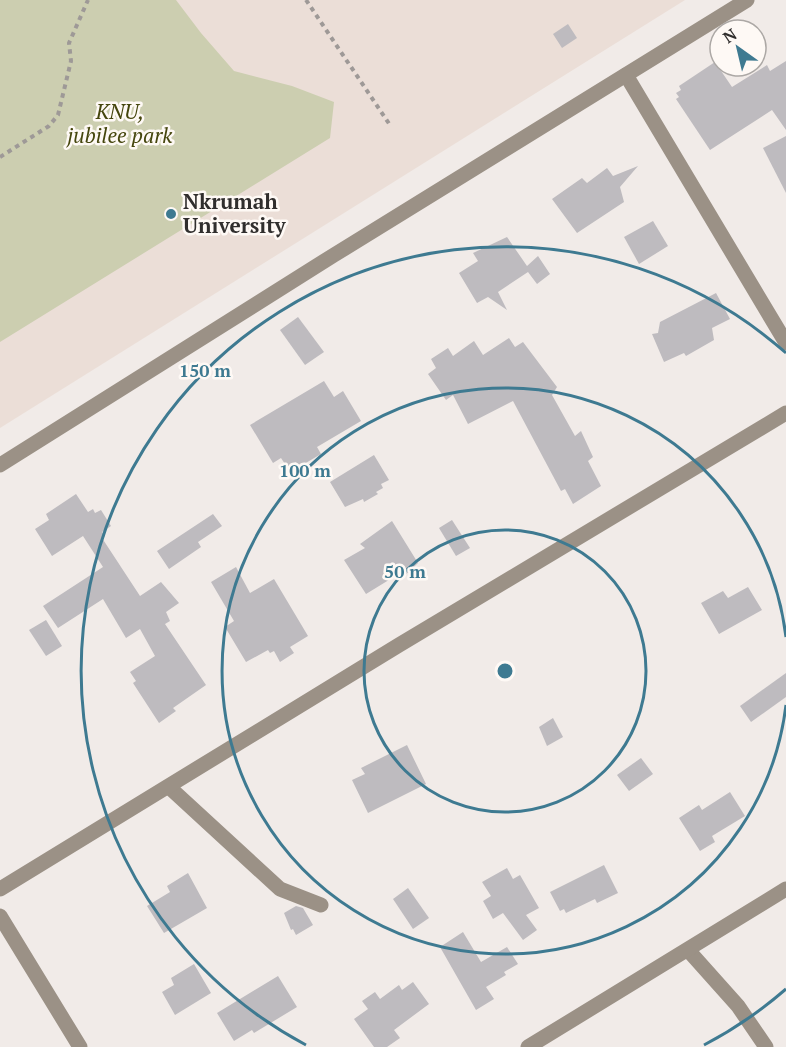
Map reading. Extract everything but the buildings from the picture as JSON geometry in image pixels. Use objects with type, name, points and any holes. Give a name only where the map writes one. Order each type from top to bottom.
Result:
[{"type":"street","points":[[0,465],[747,0]]},
{"type":"street","points":[[626,75],[786,343]]},
{"type":"street","points":[[0,889],[399,645],[786,413]]},
{"type":"street","points":[[169,787],[280,889],[321,905]]},
{"type":"street","points":[[528,1047],[786,889]]},
{"type":"street","points":[[0,916],[80,1047]]},
{"type":"street","points":[[688,950],[738,1006],[766,1047]]},
{"type":"path","points":[[0,157],[49,126],[58,115],[70,61],[69,43],[88,0]]},
{"type":"path","points":[[306,0],[390,125]]},
{"type":"shaded area","name":"Nkrumah University","points":[[0,0],[685,0],[0,428]]},
{"type":"green space","name":"KNU, jubilee park","points":[[0,0],[176,0],[234,71],[292,86],[334,102],[330,138],[0,342]]},
{"type":"place","name":"Nkrumah University","points":[[171,214]]}]
